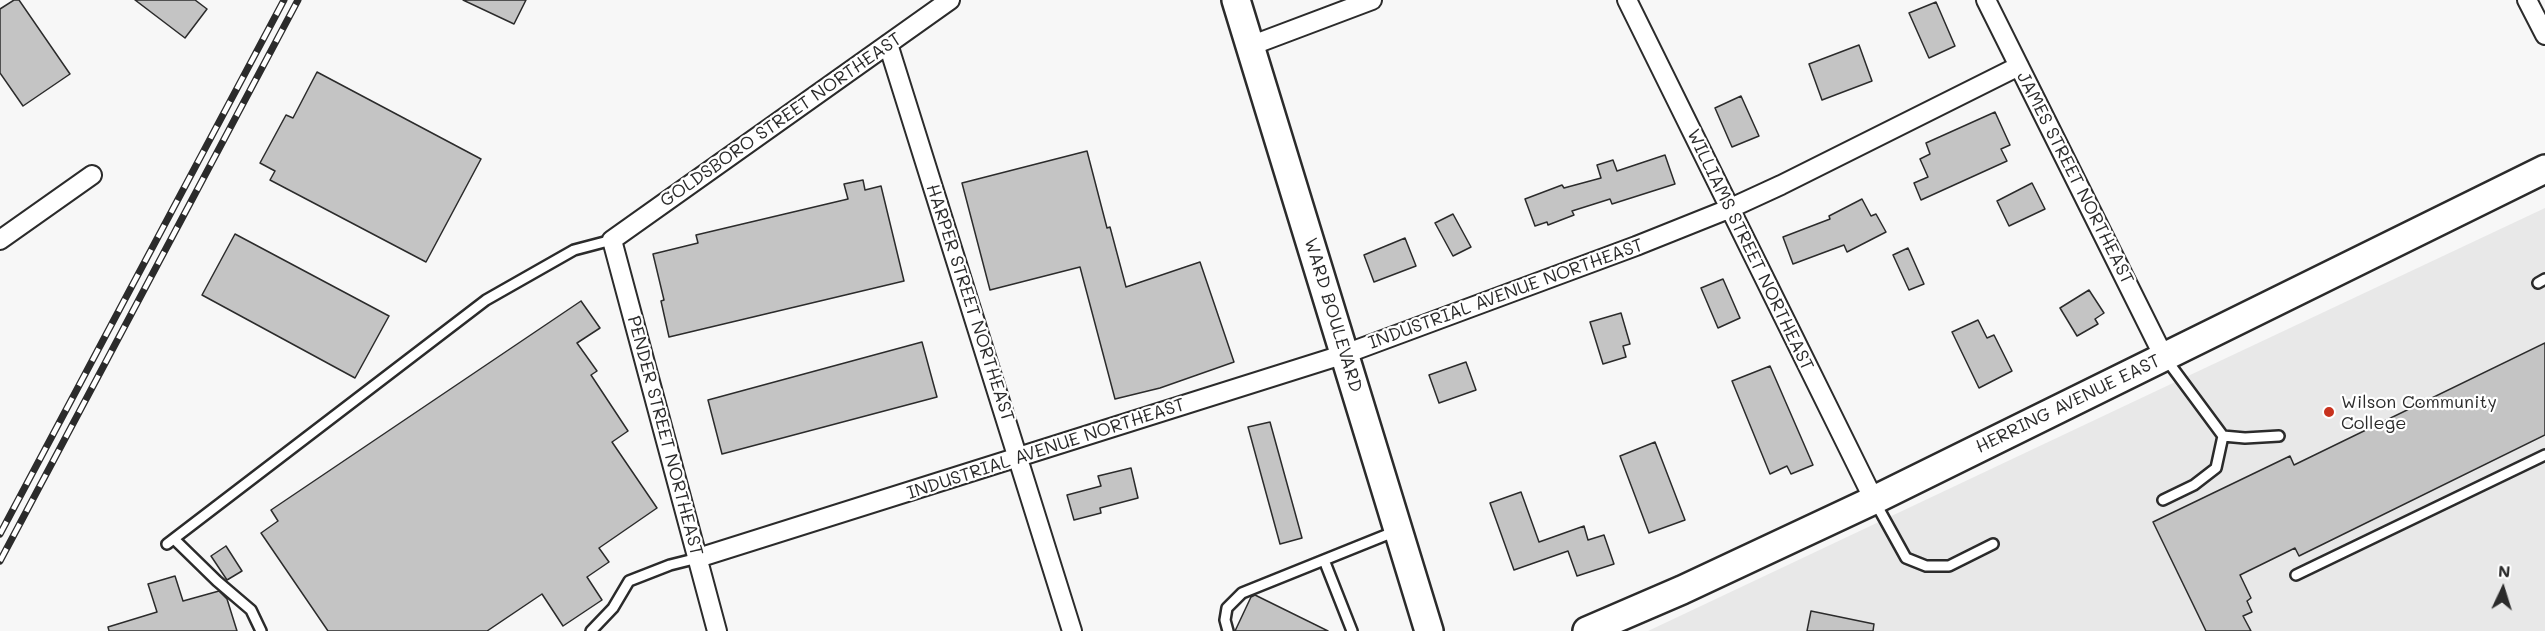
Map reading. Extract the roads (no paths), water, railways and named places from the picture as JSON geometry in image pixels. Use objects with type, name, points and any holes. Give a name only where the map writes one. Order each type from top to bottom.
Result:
[{"type":"main road","name":"WARD BOULEVARD","points":[[1236,0],[1429,631]]},
{"type":"main road","name":"HERRING AVENUE EAST","points":[[1587,631],[1682,590],[1874,500],[2545,169]]},
{"type":"street","name":"GOLDSBORO STREET NORTHEAST","points":[[612,240],[950,0]]},
{"type":"street","points":[[1250,46],[1372,0]]},
{"type":"street","name":"WILLIAMS STREET NORTHEAST","points":[[1627,0],[1874,500]]},
{"type":"street","name":"JAMES STREET NORTHEAST","points":[[1986,0],[2164,357]]},
{"type":"street","points":[[2527,0],[2545,35]]},
{"type":"street","name":"HARPER STREET NORTHEAST","points":[[888,44],[1072,631]]},
{"type":"street","name":"INDUSTRIAL AVENUE NORTHEAST","points":[[698,558],[1345,354],[1636,246],[1731,208],[2019,66]]},
{"type":"street","points":[[0,240],[92,175]]},
{"type":"street","name":"PENDER STREET NORTHEAST","points":[[612,240],[717,631]]},
{"type":"lane","points":[[261,631],[251,610],[236,594],[217,581],[171,541],[486,300],[574,249],[612,240]]},
{"type":"lane","points":[[2164,357],[2223,436],[2245,438],[2279,436]]},
{"type":"lane","points":[[2163,500],[2194,484],[2216,468],[2223,436]]},
{"type":"lane","points":[[2296,575],[2545,454]]},
{"type":"lane","points":[[1874,500],[1906,558],[1926,566],[1949,566],[1993,544]]},
{"type":"lane","points":[[1228,631],[1225,620],[1227,608],[1242,593],[1398,530]]},
{"type":"lane","points":[[591,631],[613,608],[629,581],[670,565],[698,558]]},
{"type":"lane","points":[[1324,560],[1352,631]]},
{"type":"railway","points":[[0,534],[284,0]]},
{"type":"railway","points":[[0,561],[298,0]]},
{"type":"place","name":"Wilson Community College","points":[[2329,412]]}]
